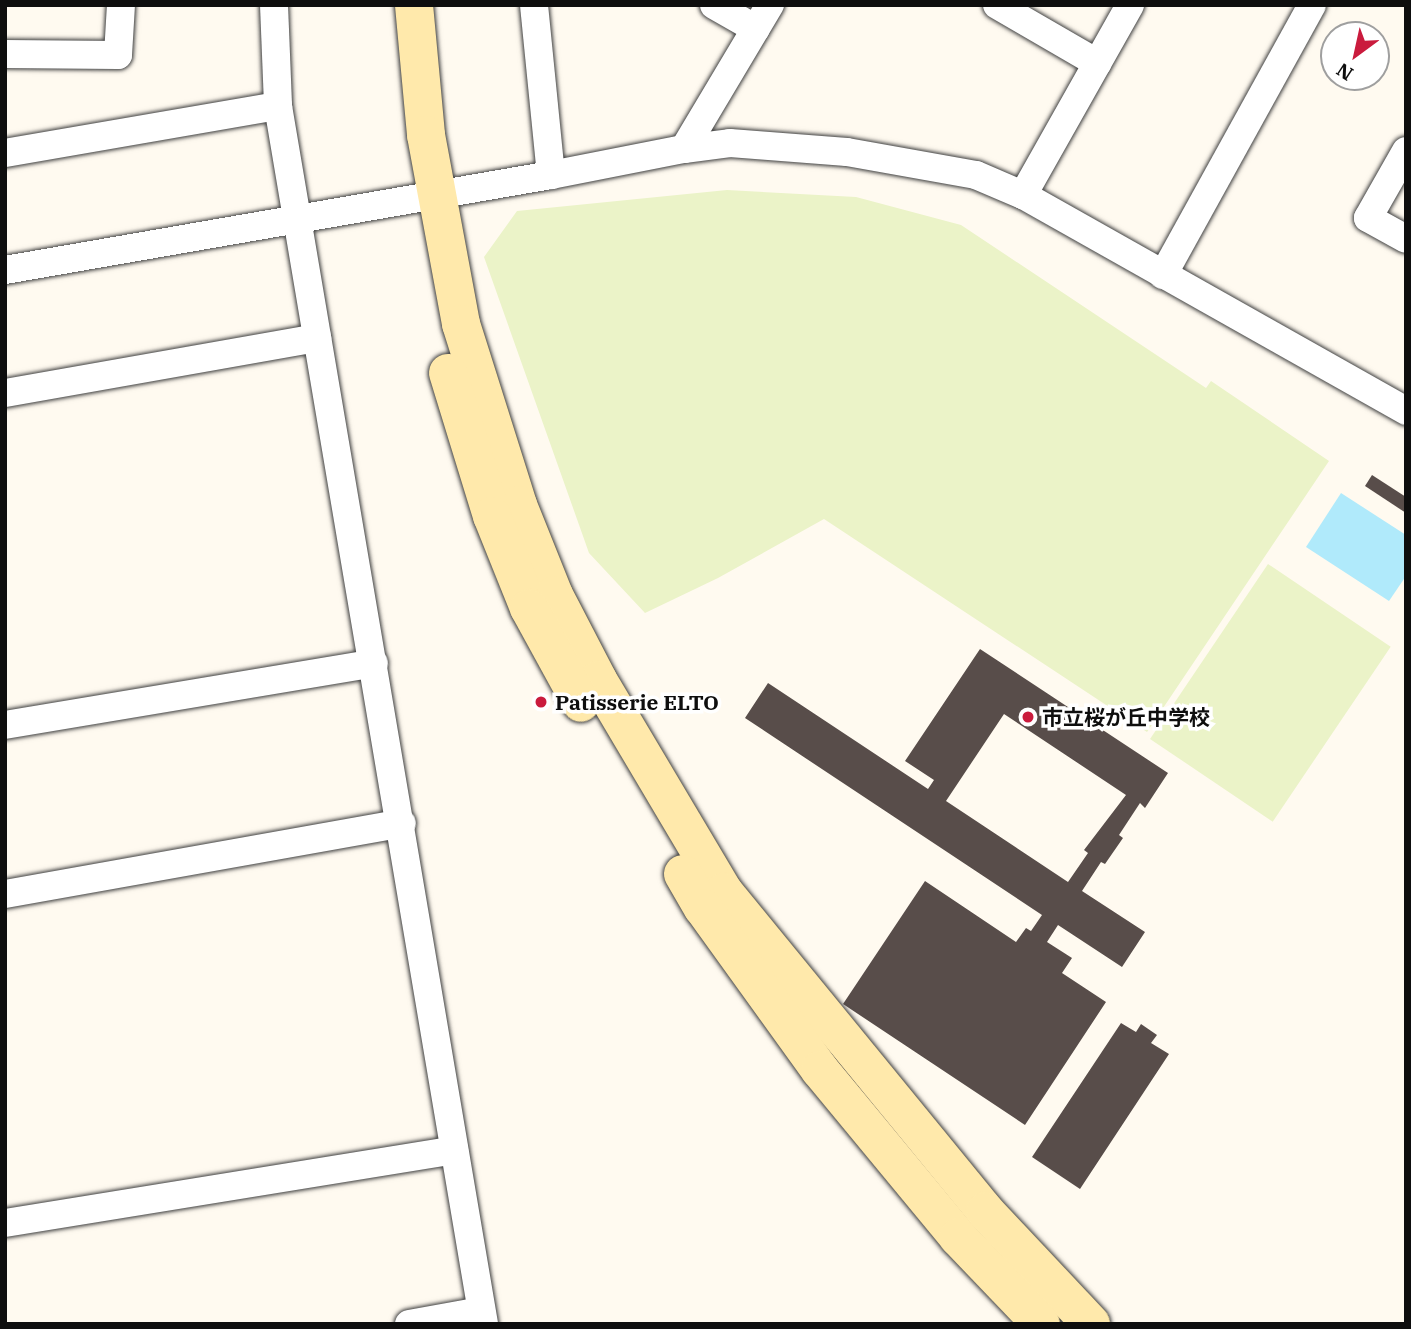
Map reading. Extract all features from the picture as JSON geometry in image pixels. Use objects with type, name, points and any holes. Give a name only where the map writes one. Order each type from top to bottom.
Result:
[{"type":"street","points":[[5,54],[118,55],[121,5]]},
{"type":"street","points":[[274,5],[278,106],[402,823],[483,1317],[409,1324]]},
{"type":"street","points":[[389,5],[427,197],[491,425],[554,595],[597,680],[724,892],[985,1211],[1091,1324]]},
{"type":"street","points":[[414,5],[426,135],[427,197],[437,329],[465,433],[492,516],[528,608],[703,908],[820,1070],[958,1237],[1041,1324]]},
{"type":"street","points":[[534,5],[551,175]]},
{"type":"street","points":[[684,149],[763,17],[714,5]]},
{"type":"street","points":[[997,5],[1097,63]]},
{"type":"street","points":[[1023,195],[1130,5]]},
{"type":"street","points":[[1163,275],[1312,5]]},
{"type":"street","points":[[5,153],[278,106]]},
{"type":"street","points":[[5,270],[551,175],[684,149],[730,143],[847,152],[976,175],[1023,195],[1406,411]]},
{"type":"street","points":[[1406,151],[1368,218],[1406,239]]},
{"type":"street","points":[[5,393],[317,338]]},
{"type":"street","points":[[5,725],[374,663]]},
{"type":"street","points":[[5,894],[402,823]]},
{"type":"street","points":[[5,1223],[454,1150]]},
{"type":"green space","points":[[727,190],[856,197],[961,225],[1206,388],[1211,381],[1329,461],[1147,732],[824,519],[718,578],[645,613],[589,553],[484,257],[517,211]]},
{"type":"green space","points":[[1268,564],[1391,647],[1273,822],[1150,739]]},
{"type":"water","points":[[1341,493],[1406,535],[1406,576],[1389,601],[1306,547]]},
{"type":"building","points":[[1372,475],[1406,497],[1406,513],[1365,486]]},
{"type":"building","points":[[980,649],[1168,773],[1145,808],[1140,803],[1119,835],[1123,838],[1105,864],[1101,862],[1082,891],[1145,932],[1122,967],[1058,925],[1047,942],[1072,958],[1062,973],[1106,1002],[1025,1125],[843,1004],[925,881],[1016,942],[1026,928],[1031,931],[1042,915],[745,718],[768,683],[928,789],[934,780],[905,761]],"holes":[[[1004,714],[1126,795],[1084,850],[1088,853],[1068,882],[946,801]]]},
{"type":"building","points":[[1121,1023],[1136,1032],[1141,1024],[1157,1035],[1151,1043],[1169,1054],[1080,1189],[1032,1157]]},
{"type":"place","name":"Patisserie ELTO","points":[[541,702]]},
{"type":"place","name":"市立桜が丘中学校","points":[[1028,717]]}]
